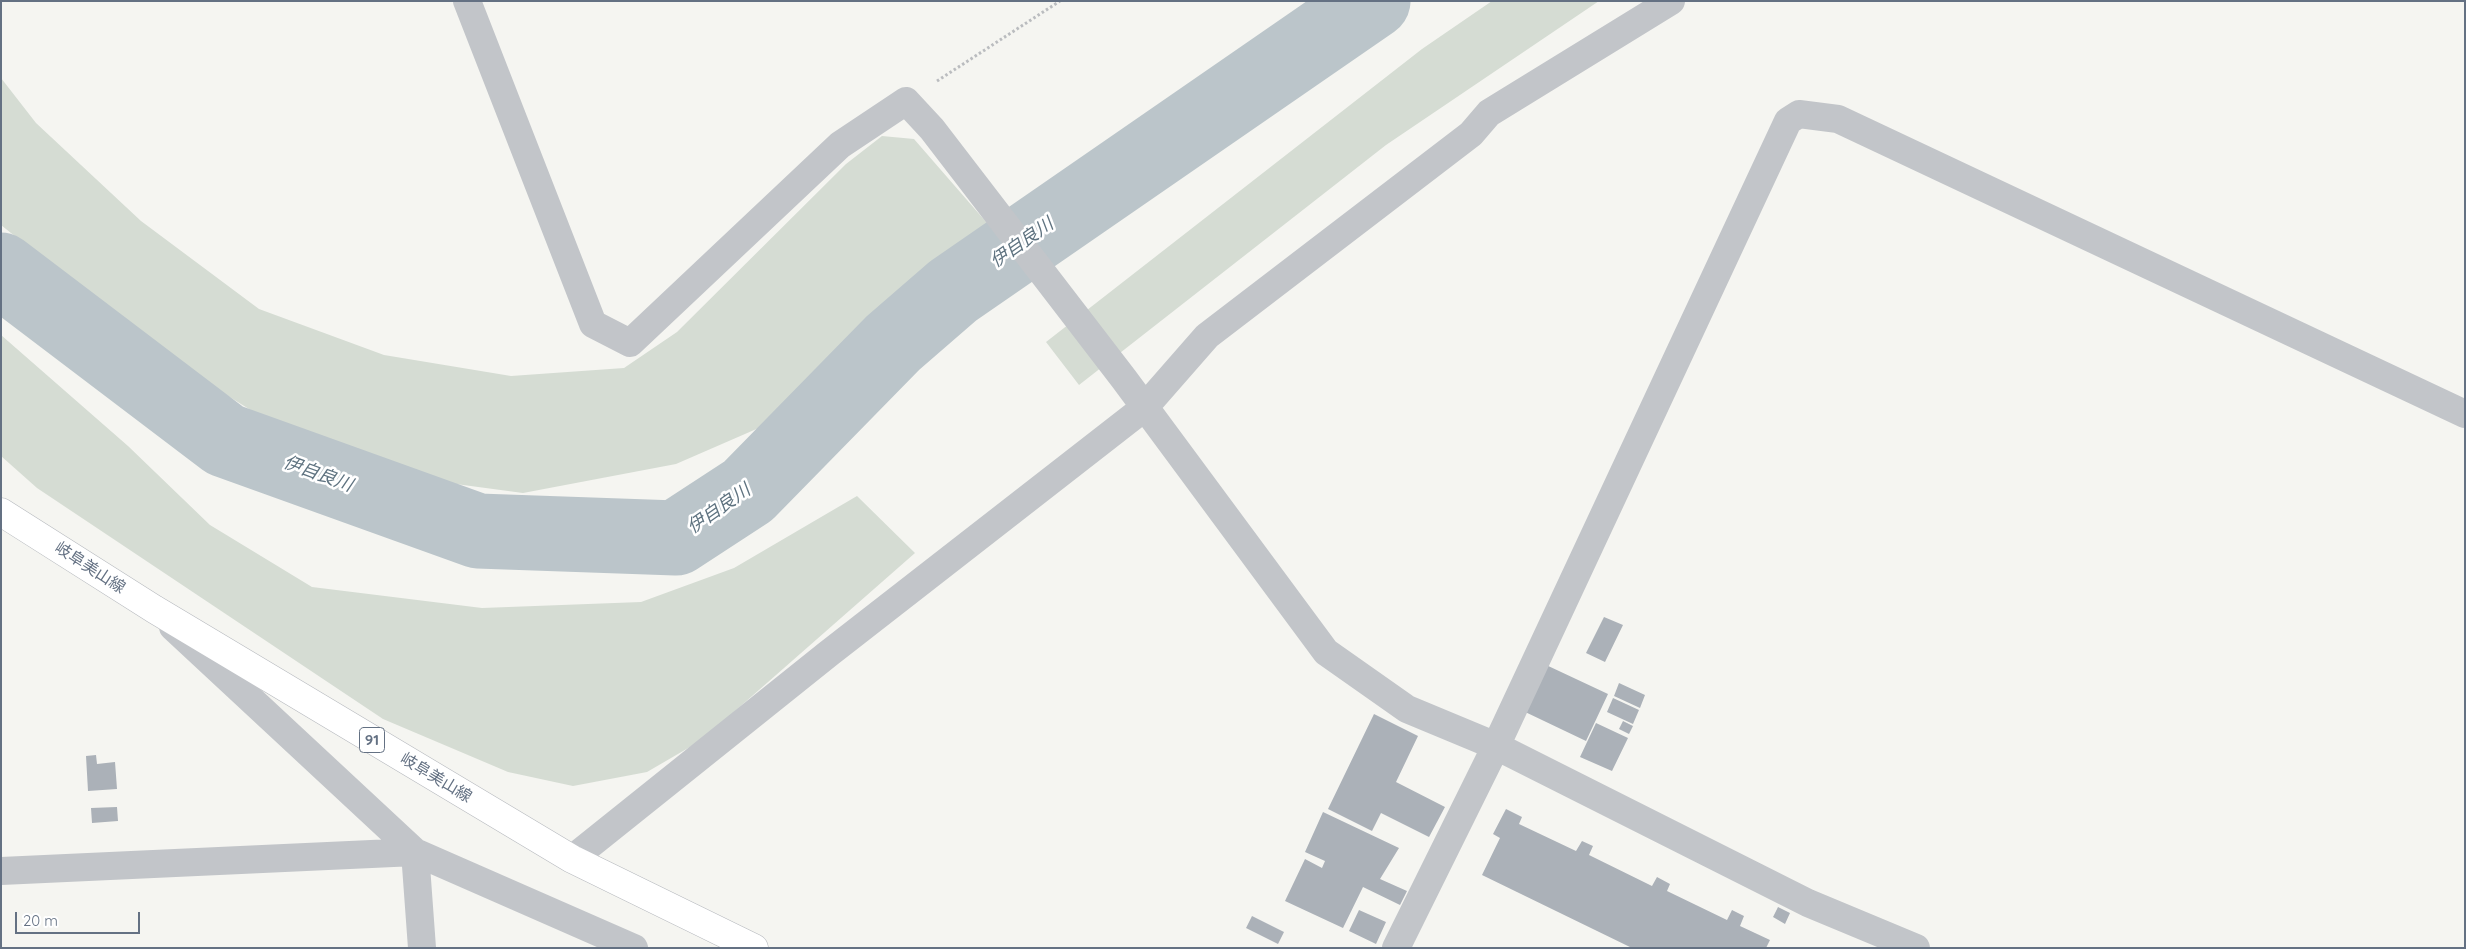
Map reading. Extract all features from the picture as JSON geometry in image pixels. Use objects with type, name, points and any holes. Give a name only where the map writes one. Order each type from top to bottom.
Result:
[{"type":"main road","name":"岐阜美山線","points":[[1,512],[154,609],[572,859],[754,948]]},
{"type":"street","points":[[467,1],[593,324],[630,343],[840,146],[906,101],[932,129],[1124,379],[1326,652],[1407,709],[1496,746],[1808,903],[1916,948]]},
{"type":"street","points":[[572,859],[828,654],[1144,408],[1207,336],[1471,134],[1489,113],[1671,1]]},
{"type":"street","points":[[1396,948],[1496,746],[1788,122],[1799,114],[1838,119],[2465,414]]},
{"type":"street","points":[[154,609],[415,852],[634,948]]},
{"type":"street","points":[[1,871],[415,852]]},
{"type":"street","points":[[415,852],[422,948]]},
{"type":"path","points":[[906,101],[1060,1]]},
{"type":"shaded area","points":[[1492,1],[1599,1],[1386,145],[1079,385],[1046,342],[1422,49]]},
{"type":"shaded area","points":[[1,78],[36,123],[141,221],[259,309],[384,355],[511,376],[624,368],[677,332],[846,164],[882,136],[914,139],[987,223],[784,417],[676,464],[523,493],[411,478],[257,414],[164,356],[1,225]]},
{"type":"shaded area","points":[[1,335],[128,446],[210,525],[312,587],[482,608],[641,602],[734,568],[857,496],[915,553],[702,740],[647,772],[573,786],[508,772],[383,719],[37,488],[1,456]]},
{"type":"building","points":[[1604,617],[1623,625],[1605,662],[1586,653]]},
{"type":"building","points":[[1544,664],[1608,694],[1586,741],[1521,710]]},
{"type":"building","points":[[1619,683],[1645,695],[1640,708],[1614,696]]},
{"type":"building","points":[[1613,698],[1639,710],[1633,724],[1607,712]]},
{"type":"building","points":[[1374,714],[1418,736],[1396,782],[1445,807],[1429,837],[1381,813],[1372,831],[1328,809]]},
{"type":"building","points":[[1623,721],[1633,726],[1629,734],[1619,729]]},
{"type":"building","points":[[1596,723],[1628,738],[1612,771],[1580,757]]},
{"type":"building","points":[[96,755],[97,764],[115,762],[117,789],[88,791],[86,756]]},
{"type":"building","points":[[117,807],[118,821],[92,823],[91,808]]},
{"type":"building","points":[[1506,809],[1522,817],[1519,824],[1576,851],[1582,841],[1593,846],[1589,855],[1652,886],[1657,877],[1670,884],[1667,891],[1727,920],[1732,910],[1744,916],[1740,926],[1770,940],[1766,948],[1632,948],[1482,875],[1500,838],[1493,834]]},
{"type":"building","points":[[1323,812],[1399,848],[1380,879],[1407,891],[1400,905],[1363,887],[1343,928],[1285,901],[1305,859],[1322,868],[1325,861],[1305,852]]},
{"type":"building","points":[[1778,907],[1790,913],[1785,924],[1773,917]]},
{"type":"building","points":[[1359,910],[1386,922],[1376,944],[1349,931]]},
{"type":"building","points":[[1252,916],[1284,932],[1278,944],[1246,928]]},
{"type":"waterway","name":"伊自良川","points":[[1,270],[225,440],[478,531],[676,538],[748,491],[893,343],[953,291],[1373,1]]}]
